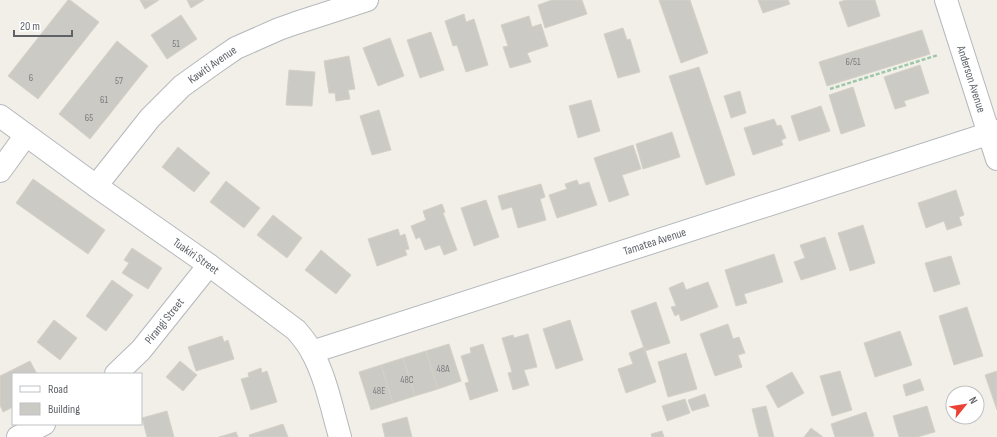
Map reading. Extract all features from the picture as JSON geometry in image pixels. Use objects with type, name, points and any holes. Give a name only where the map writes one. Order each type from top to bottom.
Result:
[{"type":"street","name":"Kawiti Avenue","points":[[96,186],[150,118],[182,86],[217,61],[236,48],[279,29],[367,0]]},
{"type":"street","name":"Anderson Avenue","points":[[946,0],[993,132],[997,158]]},
{"type":"street","name":"Tuakiri Street","points":[[0,116],[289,323],[312,352],[319,368],[340,437]]},
{"type":"street","name":"Tamatea Avenue","points":[[312,352],[993,132]]},
{"type":"street","points":[[0,171],[26,136]]},
{"type":"street","name":"Pirangi Street","points":[[117,373],[141,350],[209,265]]},
{"type":"street","points":[[18,437],[42,425]]},
{"type":"path","points":[[830,89],[938,55]]},
{"type":"building","points":[[68,0],[99,22],[38,99],[8,76]]},
{"type":"building","points":[[140,0],[159,0],[145,9]]},
{"type":"building","points":[[187,0],[204,0],[191,8]]},
{"type":"building","points":[[552,0],[582,0],[587,14],[545,28],[538,5]]},
{"type":"building","points":[[659,0],[690,0],[708,53],[681,63]]},
{"type":"building","points":[[758,0],[788,0],[790,4],[763,13]]},
{"type":"building","points":[[846,0],[875,0],[880,16],[848,27],[839,2]]},
{"type":"building","points":[[464,14],[466,22],[474,19],[488,65],[466,72],[457,45],[453,46],[445,21]]},
{"type":"building","points":[[181,15],[197,39],[167,59],[151,35]]},
{"type":"building","points":[[529,16],[532,27],[541,24],[548,46],[527,53],[531,62],[510,68],[503,47],[508,46],[501,25]]},
{"type":"building","points":[[623,28],[627,40],[630,39],[640,72],[618,78],[604,34]]},
{"type":"building","points":[[922,30],[930,54],[827,86],[819,62]]},
{"type":"building","points":[[431,32],[444,70],[420,78],[407,40]]},
{"type":"building","points":[[390,38],[404,76],[378,86],[363,48]]},
{"type":"building","points":[[117,41],[148,66],[90,139],[59,114]]},
{"type":"building","points":[[349,56],[355,89],[348,90],[350,99],[336,101],[335,93],[329,93],[324,61]]},
{"type":"building","points":[[920,65],[929,93],[904,101],[906,106],[895,109],[884,77]]},
{"type":"building","points":[[699,67],[735,175],[706,185],[669,76]]},
{"type":"building","points":[[289,70],[315,72],[312,106],[286,105]]},
{"type":"building","points":[[853,87],[865,126],[841,134],[829,95]]},
{"type":"building","points":[[740,91],[746,113],[731,118],[724,96]]},
{"type":"building","points":[[591,100],[600,131],[578,138],[569,106]]},
{"type":"building","points":[[821,106],[830,131],[799,141],[791,116]]},
{"type":"building","points":[[379,110],[391,150],[372,155],[360,116]]},
{"type":"building","points":[[774,119],[777,126],[781,125],[786,138],[781,140],[783,145],[753,155],[744,128]]},
{"type":"building","points":[[672,132],[680,157],[643,169],[636,144]]},
{"type":"building","points":[[633,145],[641,169],[622,175],[629,195],[609,202],[594,158]]},
{"type":"building","points":[[178,147],[210,173],[194,192],[162,167]]},
{"type":"building","points":[[33,179],[105,230],[88,254],[16,203]]},
{"type":"building","points":[[577,180],[579,185],[589,182],[597,205],[557,218],[549,195],[567,189],[565,184]]},
{"type":"building","points":[[226,181],[260,208],[244,228],[210,202]]},
{"type":"building","points":[[541,184],[545,197],[540,199],[546,220],[518,228],[512,207],[502,210],[498,196]]},
{"type":"building","points":[[956,190],[964,215],[959,217],[962,225],[947,230],[944,221],[926,228],[918,203]]},
{"type":"building","points":[[486,200],[499,237],[474,246],[461,208]]},
{"type":"building","points":[[442,204],[445,212],[443,213],[457,250],[444,255],[440,245],[425,250],[420,237],[416,239],[411,226],[426,220],[423,211]]},
{"type":"building","points":[[273,215],[302,238],[287,258],[257,235]]},
{"type":"building","points":[[863,225],[875,263],[850,271],[838,233]]},
{"type":"building","points":[[398,229],[400,236],[405,234],[409,249],[405,250],[407,255],[377,266],[368,239]]},
{"type":"building","points":[[825,237],[836,269],[801,280],[794,262],[805,258],[800,245]]},
{"type":"building","points":[[132,248],[162,268],[148,289],[122,273],[129,263],[124,260]]},
{"type":"building","points":[[321,250],[351,275],[336,294],[305,270]]},
{"type":"building","points":[[774,254],[783,282],[744,294],[747,303],[736,306],[725,270]]},
{"type":"building","points":[[951,256],[960,284],[934,292],[925,263]]},
{"type":"building","points":[[112,280],[133,295],[106,331],[86,316]]},
{"type":"building","points":[[683,282],[686,290],[708,282],[718,307],[681,321],[679,314],[675,316],[671,307],[676,306],[669,288]]},
{"type":"building","points":[[656,302],[670,343],[645,351],[631,311]]},
{"type":"building","points":[[967,307],[983,356],[954,365],[939,316]]},
{"type":"building","points":[[54,320],[77,338],[60,360],[37,342]]},
{"type":"building","points":[[570,320],[583,360],[556,369],[543,329]]},
{"type":"building","points":[[728,324],[733,339],[739,337],[745,353],[738,355],[742,367],[715,376],[700,334]]},
{"type":"building","points":[[900,331],[912,365],[875,377],[864,343]]},
{"type":"building","points":[[528,334],[537,367],[524,370],[529,385],[513,390],[508,373],[512,372],[502,338],[513,335],[514,338]]},
{"type":"building","points":[[222,336],[224,342],[228,340],[234,359],[196,371],[188,347]]},
{"type":"building","points":[[449,344],[461,381],[438,389],[426,351]]},
{"type":"building","points":[[483,344],[498,391],[470,400],[465,383],[469,382],[461,356],[471,353],[470,348]]},
{"type":"building","points":[[644,347],[656,382],[626,393],[618,369],[633,364],[629,353]]},
{"type":"building","points":[[426,351],[438,389],[415,396],[403,358]]},
{"type":"building","points":[[686,353],[697,389],[668,397],[658,362]]},
{"type":"building","points":[[403,358],[415,396],[393,403],[381,365]]},
{"type":"building","points":[[30,361],[36,373],[12,373],[12,408],[3,412],[0,405],[0,376]]},
{"type":"building","points":[[180,361],[197,375],[183,391],[166,377]]},
{"type":"building","points":[[381,365],[393,403],[371,410],[359,372]]},
{"type":"building","points":[[261,368],[262,373],[267,371],[277,402],[251,410],[241,379],[249,377],[248,373]]},
{"type":"building","points":[[840,371],[852,410],[832,416],[820,376]]},
{"type":"building","points":[[997,371],[997,410],[985,375]]},
{"type":"building","points":[[792,372],[804,393],[778,408],[766,386]]},
{"type":"building","points":[[920,379],[924,390],[906,396],[903,385]]},
{"type":"building","points":[[705,394],[709,406],[692,411],[688,400]]},
{"type":"building","points":[[685,399],[690,413],[667,421],[662,406]]},
{"type":"building","points":[[766,406],[774,437],[759,437],[752,409]]},
{"type":"building","points":[[927,406],[935,432],[917,437],[899,437],[893,416]]},
{"type":"building","points":[[167,411],[174,437],[147,437],[142,418]]},
{"type":"building","points":[[866,412],[874,436],[835,437],[831,424]]},
{"type":"building","points":[[407,417],[412,437],[385,437],[382,424]]},
{"type":"building","points":[[283,424],[288,437],[250,437],[249,435]]},
{"type":"building","points":[[811,428],[823,437],[804,437]]},
{"type":"building","points":[[662,431],[664,437],[652,437],[651,434]]},
{"type":"building","points":[[236,432],[238,437],[219,437]]}]
